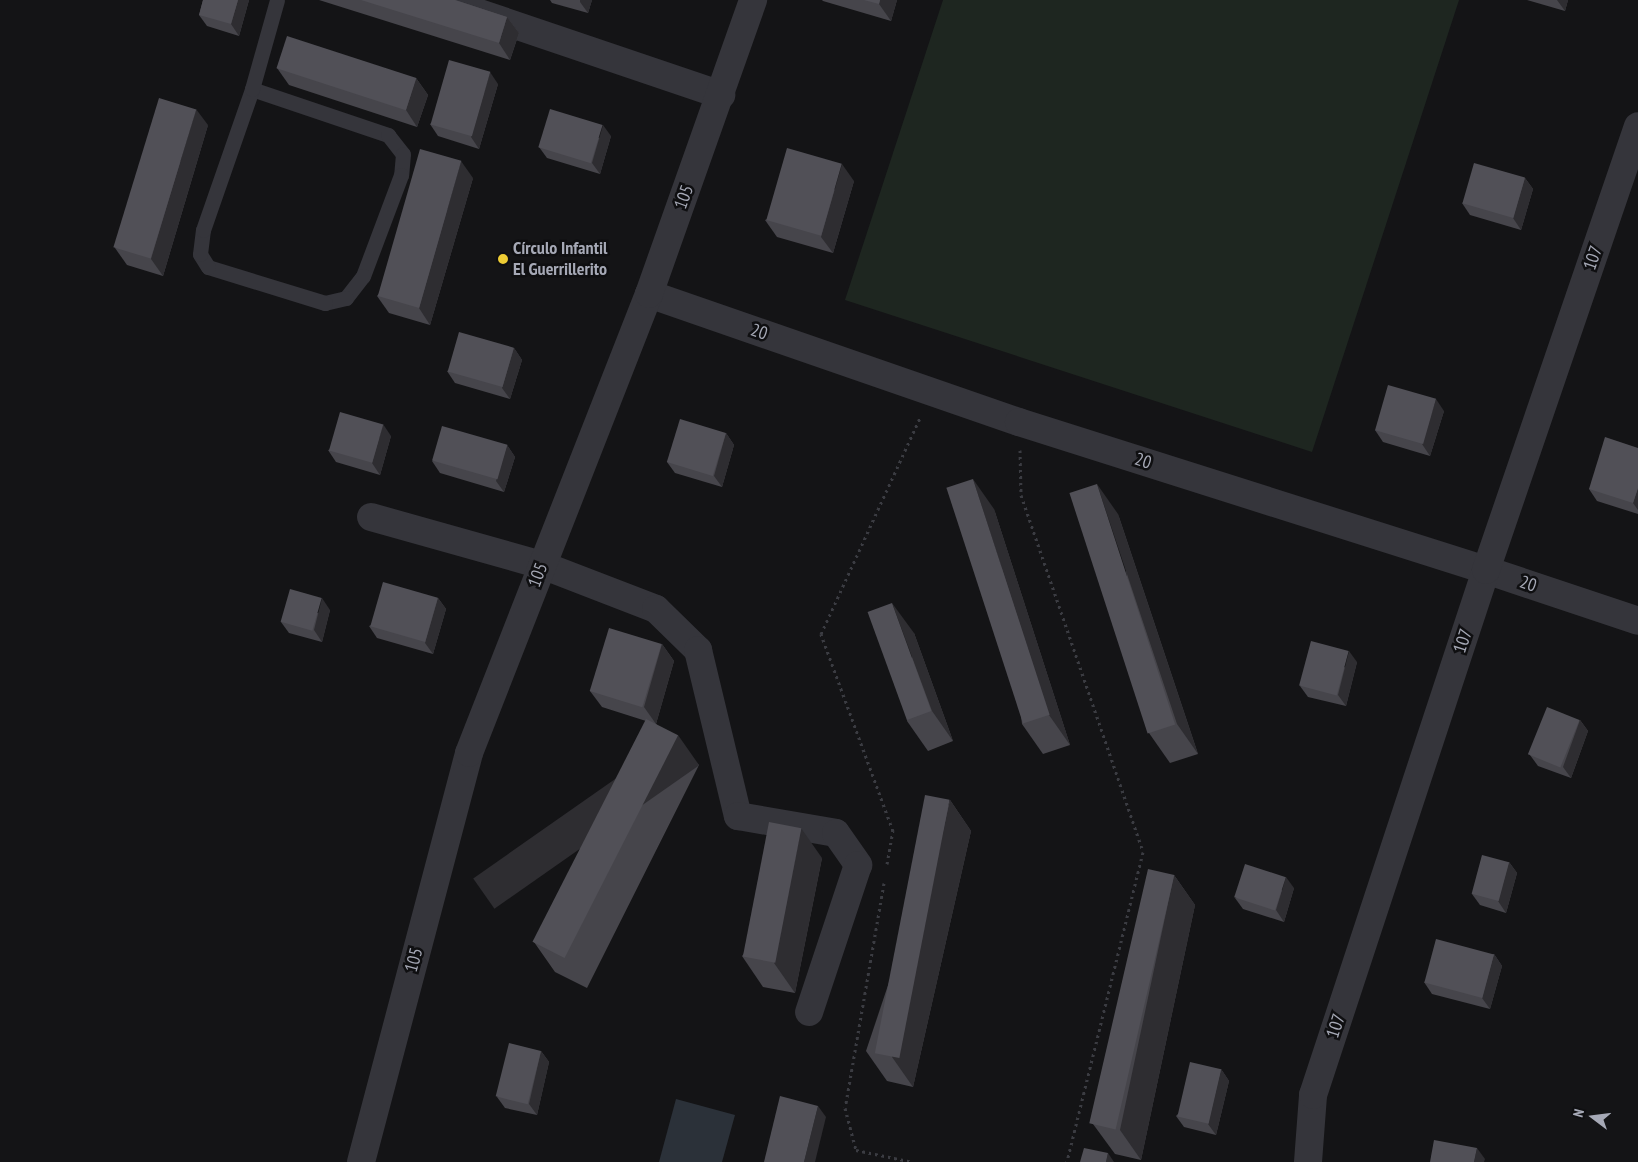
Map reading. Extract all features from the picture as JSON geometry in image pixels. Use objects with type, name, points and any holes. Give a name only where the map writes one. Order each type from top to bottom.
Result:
[{"type":"street","points":[[440,0],[471,5],[721,95]]},
{"type":"street","name":"105","points":[[361,1162],[469,753],[649,294],[721,95],[753,0]]},
{"type":"street","name":"107","points":[[1308,1162],[1313,1095],[1486,570],[1638,126]]},
{"type":"street","name":"20","points":[[649,294],[1019,422],[1486,570],[1638,621]]},
{"type":"street","points":[[371,517],[542,565],[656,609],[698,650],[738,816],[836,833],[858,865],[809,1012]]},
{"type":"lane","points":[[252,89],[388,135],[403,154],[401,175],[363,276],[346,298],[325,303],[208,267],[200,254],[203,230],[252,89],[277,0]]},
{"type":"path","points":[[886,869],[893,831],[821,634],[932,392]]},
{"type":"path","points":[[1019,422],[1021,496],[1143,852],[1067,1162]]},
{"type":"path","points":[[885,879],[844,1108],[856,1150],[892,1160],[913,1162]]},
{"type":"shaded area","points":[[943,0],[1459,0],[1312,452],[845,300]]},
{"type":"shaded area","points":[[676,1099],[735,1115],[722,1162],[659,1162]]},
{"type":"building","points":[[203,0],[238,0],[231,24],[199,15]]},
{"type":"building","points":[[361,0],[455,0],[507,17],[499,43]]},
{"type":"building","points":[[864,0],[880,0],[879,4]]},
{"type":"building","points":[[287,36],[416,78],[406,110],[276,68]]},
{"type":"building","points":[[449,60],[490,72],[472,136],[431,124]]},
{"type":"building","points":[[159,98],[196,109],[151,259],[113,247]]},
{"type":"building","points":[[550,109],[603,125],[591,163],[538,147]]},
{"type":"building","points":[[787,148],[842,164],[821,236],[766,220]]},
{"type":"building","points":[[420,149],[461,161],[419,308],[378,296]]},
{"type":"building","points":[[1474,163],[1525,178],[1513,218],[1462,203]]},
{"type":"building","points":[[459,332],[514,348],[502,387],[448,371]]},
{"type":"building","points":[[1388,385],[1436,399],[1423,444],[1375,430]]},
{"type":"building","points":[[340,412],[383,424],[372,463],[329,450]]},
{"type":"building","points":[[680,419],[726,433],[713,476],[667,462]]},
{"type":"building","points":[[442,426],[507,445],[497,479],[432,461]]},
{"type":"building","points":[[1605,437],[1638,448],[1638,488],[1633,503],[1589,489]]},
{"type":"building","points":[[973,479],[1050,715],[1023,724],[946,488]]},
{"type":"building","points":[[1097,484],[1175,725],[1148,734],[1069,493]]},
{"type":"building","points":[[383,582],[438,598],[425,642],[370,626]]},
{"type":"building","points":[[290,589],[322,598],[312,631],[281,622]]},
{"type":"building","points":[[892,603],[931,711],[907,720],[868,612]]},
{"type":"building","points":[[609,628],[662,644],[642,707],[590,691]]},
{"type":"building","points":[[1311,641],[1349,651],[1337,696],[1299,685]]},
{"type":"building","points":[[1547,707],[1579,720],[1560,767],[1528,754]]},
{"type":"building","points":[[646,719],[678,735],[565,958],[533,942]]},
{"type":"building","points":[[925,795],[950,800],[899,1058],[875,1053]]},
{"type":"building","points":[[769,822],[801,828],[775,963],[743,956]]},
{"type":"building","points":[[1482,855],[1509,862],[1499,901],[1472,894]]},
{"type":"building","points":[[1245,864],[1286,877],[1275,911],[1234,897]]},
{"type":"building","points":[[1148,869],[1174,875],[1116,1129],[1089,1123]]},
{"type":"building","points":[[1436,939],[1494,955],[1482,998],[1424,982]]},
{"type":"building","points":[[509,1043],[541,1051],[528,1104],[496,1096]]},
{"type":"building","points":[[1190,1062],[1221,1069],[1209,1124],[1177,1117]]},
{"type":"building","points":[[780,1096],[818,1106],[804,1162],[764,1162]]},
{"type":"building","points":[[1434,1140],[1477,1148],[1474,1162],[1430,1162]]},
{"type":"building","points":[[1084,1148],[1108,1153],[1106,1162],[1080,1162]]},
{"type":"place","name":"Círculo Infantil El Guerrillerito","points":[[503,259]]}]
